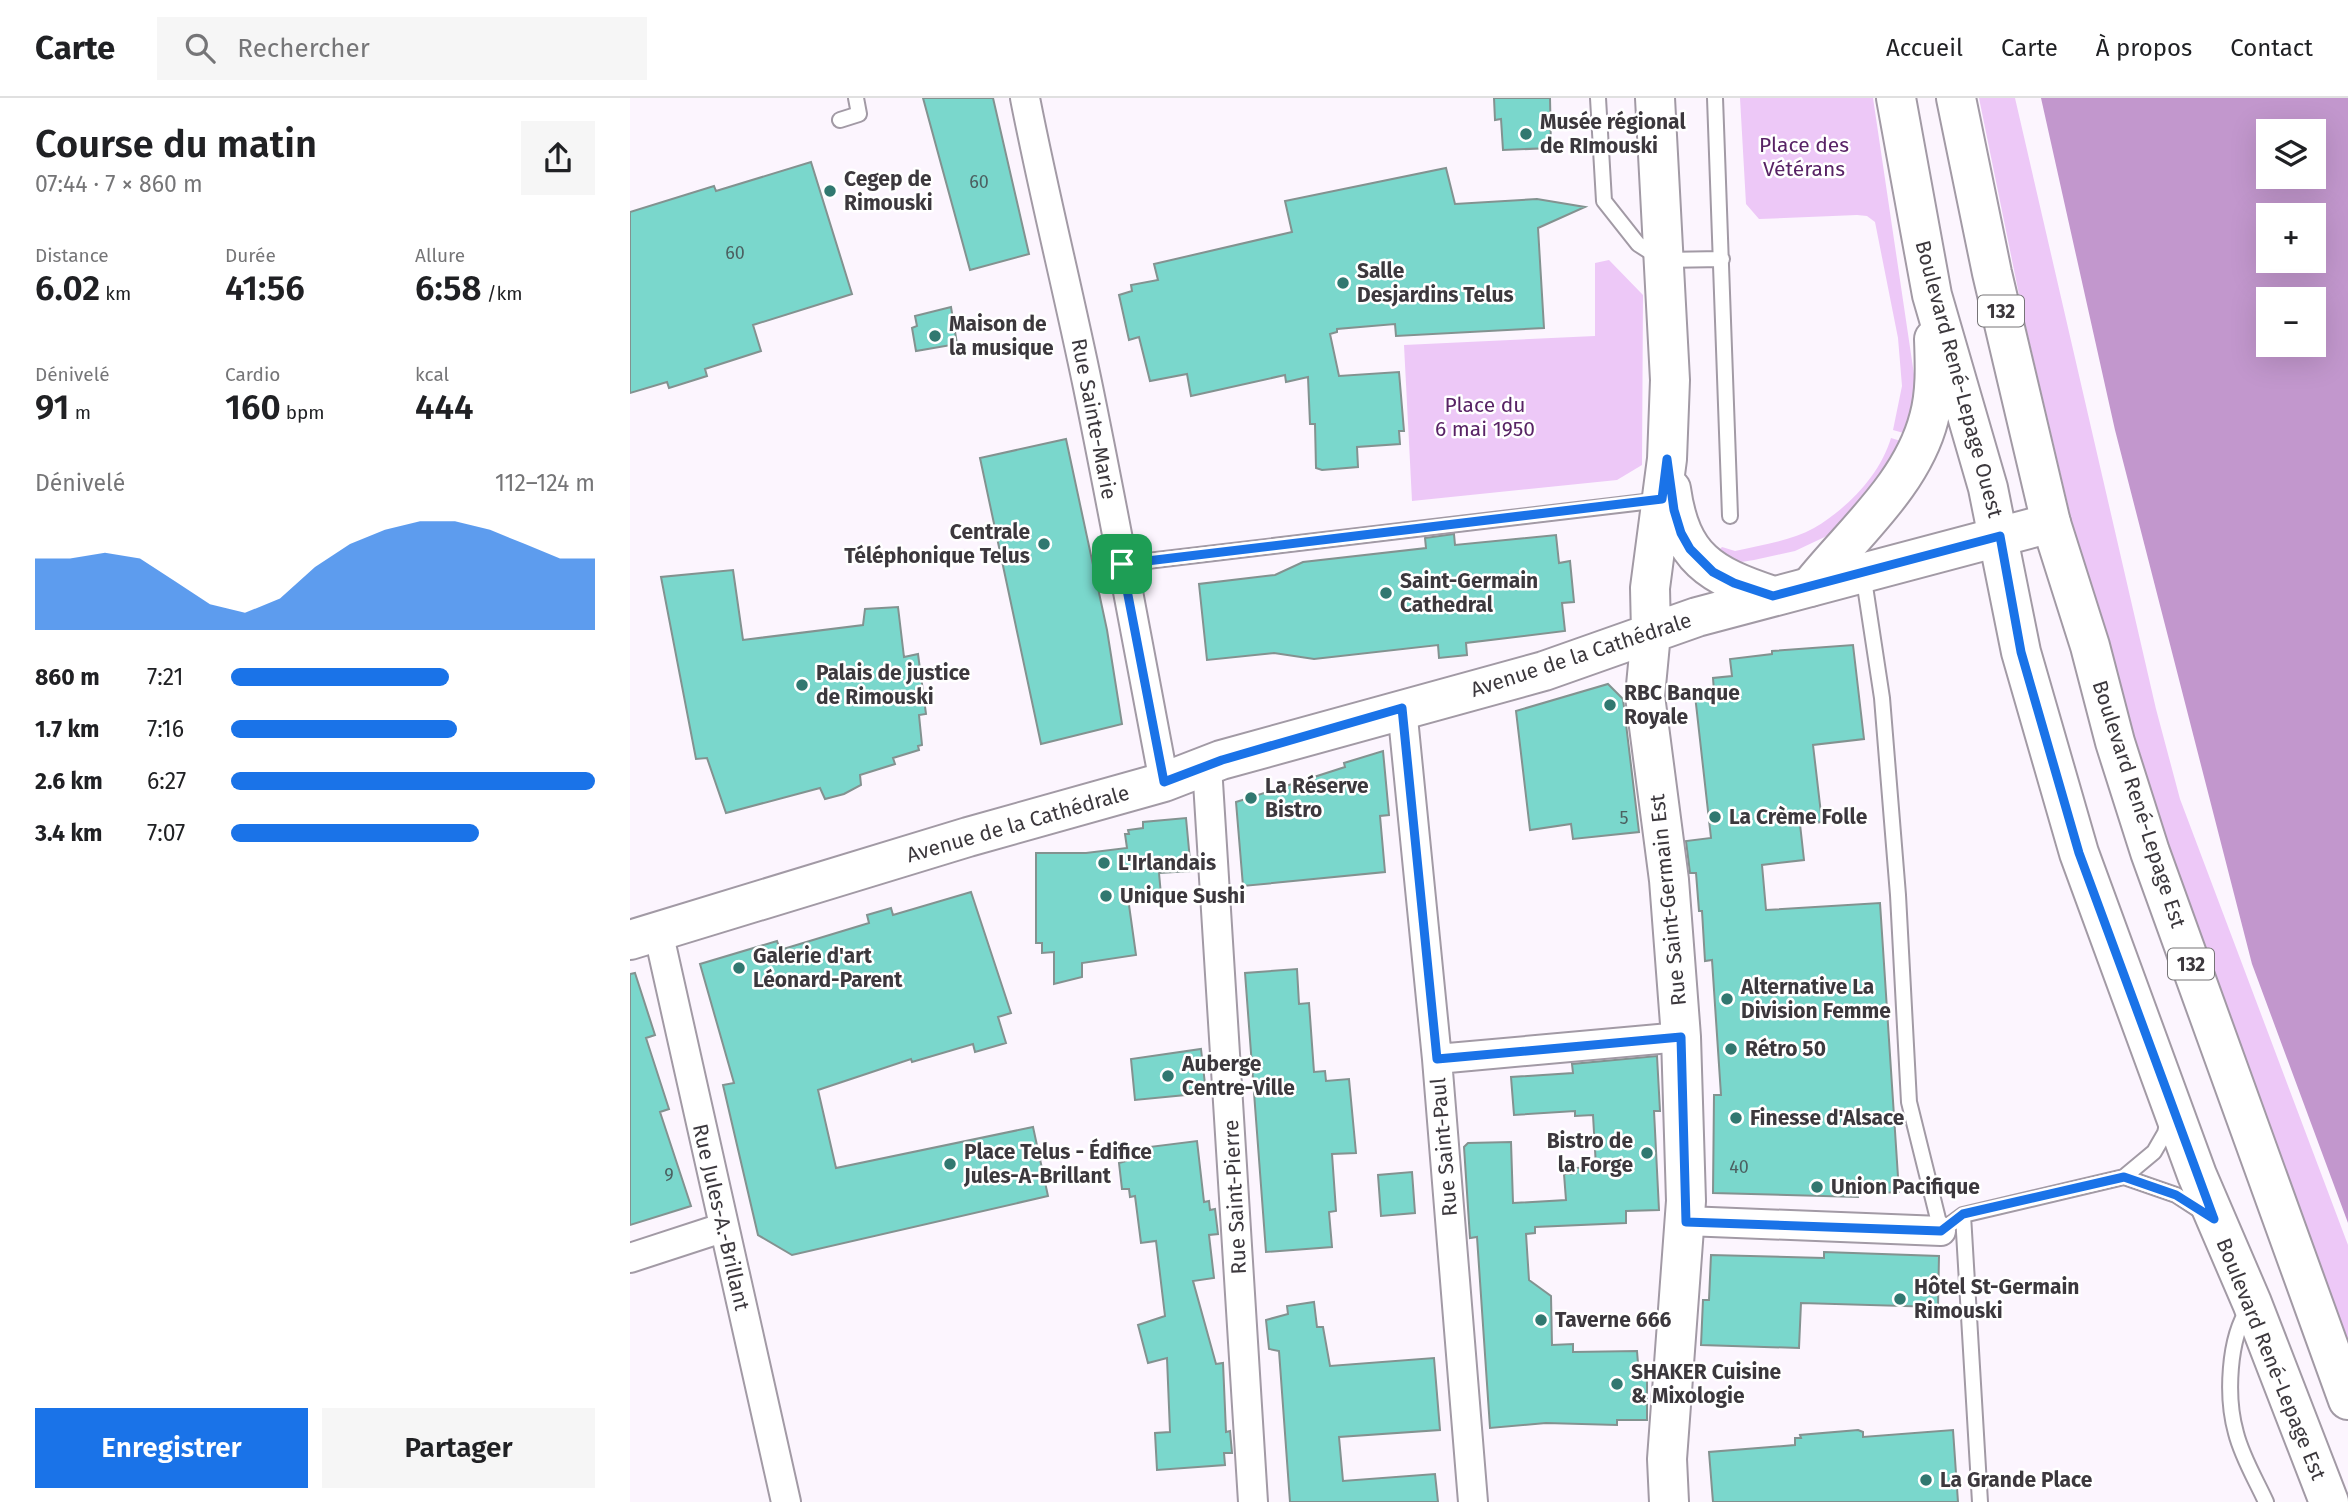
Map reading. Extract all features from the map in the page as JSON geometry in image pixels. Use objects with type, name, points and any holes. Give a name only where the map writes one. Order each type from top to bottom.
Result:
[{"type":"main road","points":[[1656,98],[1670,380],[1667,459],[1674,510],[1681,533],[1690,549],[1713,572],[1734,583],[1773,596]]},
{"type":"main road","name":"Boulevard René-Lepage Ouest","points":[[1896,98],[1932,295],[2000,536]]},
{"type":"main road","name":"132","points":[[1956,98],[1992,273],[2051,523]]},
{"type":"main road","points":[[1810,587],[1905,472],[1923,437],[1930,416],[1935,373],[1932,295]]},
{"type":"main road","name":"Rue Saint-Germain Est","points":[[1667,459],[1650,588],[1651,633],[1645,696],[1669,880],[1681,1037],[1686,1222],[1667,1459],[1669,1502]]},
{"type":"main road","name":"Avenue de la Cathédrale","points":[[644,935],[968,837],[1164,782],[1207,766],[1402,708],[1544,671],[1651,633],[1773,596],[2051,523]]},
{"type":"main road","name":"Boulevard René-Lepage Est","points":[[2051,523],[2150,852],[2348,1400]]},
{"type":"main road","name":"Boulevard René-Lepage Est","points":[[2000,536],[2021,652],[2079,853],[2171,1108],[2214,1219],[2252,1303],[2329,1502]]},
{"type":"street","name":"Rue Sainte-Marie","points":[[1025,98],[1053,241],[1065,279],[1088,390],[1164,782]]},
{"type":"street","name":"Rue Saint-Paul","points":[[1402,708],[1437,1059],[1473,1502]]},
{"type":"street","name":"Rue Saint-Pierre","points":[[1207,766],[1253,1502]]},
{"type":"street","name":"Rue Jules-A.-Brillant","points":[[644,935],[722,1228],[786,1502]]},
{"type":"street","points":[[1437,1059],[1681,1037]]},
{"type":"street","points":[[1686,1222],[1952,1223]]},
{"type":"street","points":[[630,1258],[722,1228]]},
{"type":"lane","points":[[840,120],[859,114],[856,98]]},
{"type":"lane","points":[[1598,98],[1604,201],[1637,244],[1663,260],[1722,260]]},
{"type":"lane","points":[[1715,98],[1730,516]]},
{"type":"lane","points":[[1122,564],[1662,499]]},
{"type":"lane","points":[[1863,573],[1882,698],[1898,895],[1909,1102],[1952,1223],[1980,1502]]},
{"type":"lane","points":[[1952,1223],[2124,1177],[2154,1152],[2165,1133],[2171,1108]]},
{"type":"lane","points":[[2124,1177],[2176,1195],[2214,1219]]},
{"type":"lane","points":[[2252,1303],[2239,1322],[2232,1349],[2232,1418],[2239,1444],[2266,1502]]},
{"type":"green space","name":"Place des Vétérans","points":[[1740,98],[1873,98],[1915,381],[1907,434],[1893,430],[1902,386],[1898,338],[1875,222],[1867,216],[1857,215],[1759,219],[1746,204]]},
{"type":"green space","points":[[1979,98],[2015,98],[2156,709],[2180,799],[2348,1245],[2348,1350],[2226,1030],[2092,607],[2024,319]]},
{"type":"green space","name":"Place du 6 mai 1950","points":[[1609,260],[1643,295],[1642,465],[1617,480],[1412,501],[1404,345],[1595,336],[1595,263]]},
{"type":"green space","points":[[1891,438],[1904,442],[1881,486],[1831,534],[1795,551],[1754,560],[1735,563],[1715,554],[1722,547],[1735,551],[1785,539],[1814,528],[1861,490],[1879,465]]},
{"type":"shaded area","points":[[2041,98],[2348,98],[2348,1223],[2252,964],[2115,430]]},
{"type":"building","name":"Cegep de Rimouski","points":[[923,98],[993,98],[1029,254],[970,270]]},
{"type":"building","name":"Musée régional de RImouski","points":[[1494,98],[1550,98],[1551,148],[1503,150],[1501,119],[1495,120]]},
{"type":"building","name":"Cegep de Rimouski","points":[[811,162],[852,294],[753,325],[761,351],[705,369],[707,376],[669,388],[667,382],[630,393],[630,212],[714,186],[716,191]]},
{"type":"building","name":"Salle Desjardins Telus","points":[[1446,168],[1455,204],[1537,199],[1585,207],[1538,228],[1544,328],[1396,336],[1395,324],[1337,329],[1337,332],[1330,334],[1339,376],[1399,372],[1404,431],[1399,431],[1400,444],[1357,447],[1358,467],[1322,470],[1316,468],[1315,424],[1310,424],[1308,377],[1286,382],[1285,375],[1191,396],[1187,374],[1150,381],[1139,337],[1129,340],[1119,295],[1132,291],[1131,285],[1158,280],[1154,264],[1292,232],[1285,201]]},
{"type":"building","name":"Maison de la musique","points":[[951,307],[957,344],[916,351],[912,328],[917,326],[915,316]]},
{"type":"building","name":"Centrale Téléphonique Telus","points":[[1066,439],[1107,630],[1122,724],[1041,744],[980,458]]},
{"type":"building","name":"Saint-Germain Cathedral","points":[[1454,534],[1455,545],[1556,535],[1559,563],[1570,561],[1574,602],[1562,603],[1565,631],[1466,643],[1467,655],[1439,658],[1438,645],[1314,659],[1274,653],[1207,660],[1199,584],[1275,575],[1303,562],[1426,548],[1425,538]]},
{"type":"building","name":"Palais de justice de Rimouski","points":[[733,570],[743,640],[863,625],[865,609],[898,607],[904,657],[918,654],[926,714],[919,715],[922,745],[918,746],[919,750],[893,758],[895,764],[860,775],[861,785],[844,794],[825,799],[820,788],[726,813],[707,758],[696,759],[661,577]]},
{"type":"building","points":[[1853,645],[1864,739],[1813,745],[1822,822],[1800,824],[1804,860],[1762,865],[1766,910],[1880,903],[1899,1192],[1858,1194],[1858,1197],[1713,1193],[1714,1095],[1721,1095],[1712,960],[1705,961],[1702,911],[1699,911],[1696,873],[1690,873],[1686,841],[1711,838],[1695,695],[1714,692],[1713,678],[1732,676],[1730,659],[1772,654],[1772,651]]},
{"type":"building","points":[[1608,684],[1623,699],[1639,832],[1573,839],[1571,824],[1530,830],[1516,711]]},
{"type":"building","points":[[1383,751],[1389,815],[1380,816],[1385,872],[1243,886],[1236,802],[1345,767],[1344,763]]},
{"type":"building","points":[[1186,818],[1191,871],[1159,873],[1161,895],[1128,898],[1136,955],[1082,963],[1082,977],[1054,984],[1054,952],[1042,953],[1042,943],[1036,943],[1036,853],[1086,853],[1127,848],[1125,834],[1129,834],[1128,830],[1143,828],[1143,822]]},
{"type":"building","points":[[971,892],[1011,1013],[998,1017],[1006,1043],[975,1052],[973,1044],[912,1062],[911,1059],[818,1090],[836,1168],[1033,1127],[1048,1196],[792,1255],[758,1235],[723,1085],[734,1083],[700,964],[777,941],[780,950],[869,923],[867,915],[891,908],[893,915]]},
{"type":"building","points":[[1297,969],[1299,1004],[1309,1003],[1314,1072],[1325,1071],[1326,1081],[1349,1079],[1356,1153],[1332,1154],[1336,1211],[1329,1212],[1332,1247],[1266,1252],[1245,973]]},
{"type":"building","points":[[635,973],[655,1035],[646,1038],[669,1109],[660,1112],[691,1206],[630,1225],[630,974]]},
{"type":"building","name":"Auberge Centre-Ville","points":[[1201,1049],[1206,1093],[1135,1100],[1131,1059]]},
{"type":"building","points":[[1657,1056],[1660,1111],[1654,1111],[1659,1210],[1626,1211],[1626,1223],[1535,1227],[1535,1233],[1526,1234],[1529,1280],[1551,1296],[1552,1345],[1573,1344],[1573,1352],[1637,1351],[1638,1363],[1647,1371],[1647,1420],[1617,1420],[1617,1425],[1546,1423],[1490,1428],[1477,1237],[1470,1238],[1464,1147],[1468,1143],[1511,1142],[1513,1203],[1566,1200],[1564,1174],[1576,1173],[1576,1168],[1596,1167],[1593,1115],[1575,1116],[1575,1111],[1514,1115],[1511,1077],[1573,1073],[1572,1064]]},
{"type":"building","points":[[1197,1141],[1204,1202],[1209,1201],[1210,1210],[1215,1209],[1218,1234],[1209,1235],[1214,1278],[1193,1281],[1216,1364],[1223,1363],[1226,1432],[1230,1431],[1232,1453],[1224,1453],[1225,1465],[1157,1470],[1155,1433],[1170,1432],[1167,1358],[1148,1363],[1138,1325],[1165,1316],[1156,1241],[1141,1243],[1135,1196],[1130,1197],[1129,1189],[1122,1189],[1119,1163],[1126,1161],[1125,1150]]},
{"type":"building","points":[[1412,1172],[1415,1213],[1381,1216],[1378,1175]]},
{"type":"building","points":[[1824,1252],[1939,1256],[1938,1307],[1801,1303],[1799,1348],[1701,1345],[1703,1300],[1709,1300],[1711,1255],[1824,1258]]},
{"type":"building","points":[[1314,1302],[1317,1327],[1323,1327],[1330,1366],[1434,1358],[1440,1430],[1339,1437],[1343,1481],[1435,1474],[1438,1502],[1290,1502],[1279,1351],[1269,1349],[1266,1320],[1288,1314],[1287,1306]]},
{"type":"building","points":[[1858,1430],[1863,1432],[1863,1437],[1953,1430],[1958,1502],[1713,1502],[1709,1452],[1795,1445],[1795,1438],[1801,1438],[1800,1435]]},
{"type":"place","name":"Musée régional de RImouski","points":[[1526,134]]},
{"type":"place","name":"Cegep de Rimouski","points":[[830,191]]},
{"type":"place","name":"Salle Desjardins Telus","points":[[1343,283]]},
{"type":"place","name":"Maison de la musique","points":[[935,336]]},
{"type":"place","name":"Centrale Téléphonique Telus","points":[[1044,544]]},
{"type":"place","name":"Saint-Germain Cathedral","points":[[1386,593]]},
{"type":"place","name":"Palais de justice de Rimouski","points":[[802,685]]},
{"type":"place","name":"RBC Banque Royale","points":[[1610,705]]},
{"type":"place","name":"La Réserve Bistro","points":[[1251,798]]},
{"type":"place","name":"La Crème Folle","points":[[1715,817]]},
{"type":"place","name":"L'Irlandais","points":[[1104,863]]},
{"type":"place","name":"Unique Sushi","points":[[1106,896]]},
{"type":"place","name":"Galerie d'art Léonard-Parent","points":[[739,968]]},
{"type":"place","name":"Alternative La Division Femme","points":[[1727,999]]},
{"type":"place","name":"Rétro 50","points":[[1731,1049]]},
{"type":"place","name":"Auberge Centre-Ville","points":[[1168,1076]]},
{"type":"place","name":"Finesse d'Alsace","points":[[1736,1118]]},
{"type":"place","name":"Bistro de la Forge","points":[[1647,1153]]},
{"type":"place","name":"Place Telus - Édifice Jules-A-Brillant","points":[[950,1164]]},
{"type":"place","name":"Union Pacifique","points":[[1817,1187]]},
{"type":"place","name":"Hôtel St-Germain Rimouski","points":[[1900,1299]]},
{"type":"place","name":"Taverne 666","points":[[1541,1320]]},
{"type":"place","name":"SHAKER Cuisine & Mixologie","points":[[1617,1384]]},
{"type":"place","name":"La Grande Place","points":[[1926,1480]]},
{"type":"route","points":[[1667,459],[1674,510],[1681,533],[1690,549],[1701,563],[1713,572],[1734,583],[1773,596],[2000,536],[2021,652],[2079,853],[2214,1219],[2176,1195],[2124,1177],[1963,1214],[1941,1231],[1686,1222],[1681,1037],[1437,1059],[1410,810],[1402,708],[1222,760],[1164,782],[1122,564],[1662,499],[1667,459]]}]
